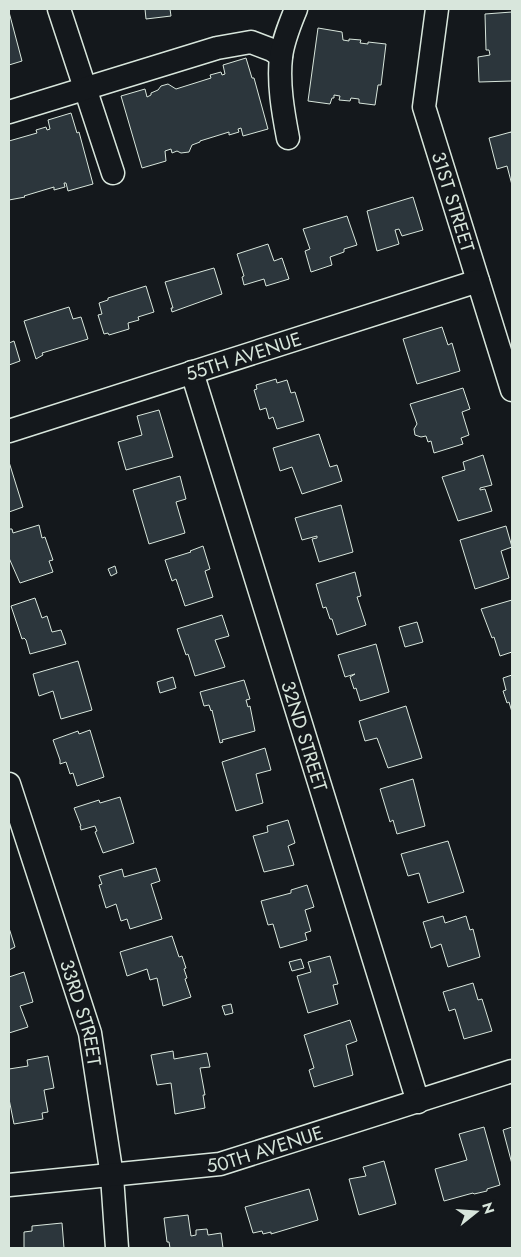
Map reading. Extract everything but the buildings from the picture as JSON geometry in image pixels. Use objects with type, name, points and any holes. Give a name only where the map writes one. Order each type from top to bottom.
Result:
[{"type":"street","points":[[59,9],[112,173]]},
{"type":"street","points":[[288,138],[280,84],[282,56],[296,9]]},
{"type":"street","name":"31ST STREET","points":[[437,9],[424,107],[512,390]]},
{"type":"street","points":[[9,112],[217,48],[251,42],[282,56]]},
{"type":"street","name":"55TH AVENUE","points":[[9,431],[478,281]]},
{"type":"street","name":"32ND STREET","points":[[192,372],[418,1102]]},
{"type":"street","name":"33RD STREET","points":[[9,784],[90,1033],[112,1176],[117,1248]]},
{"type":"street","name":"50TH AVENUE","points":[[9,1185],[220,1164],[512,1071]]}]
